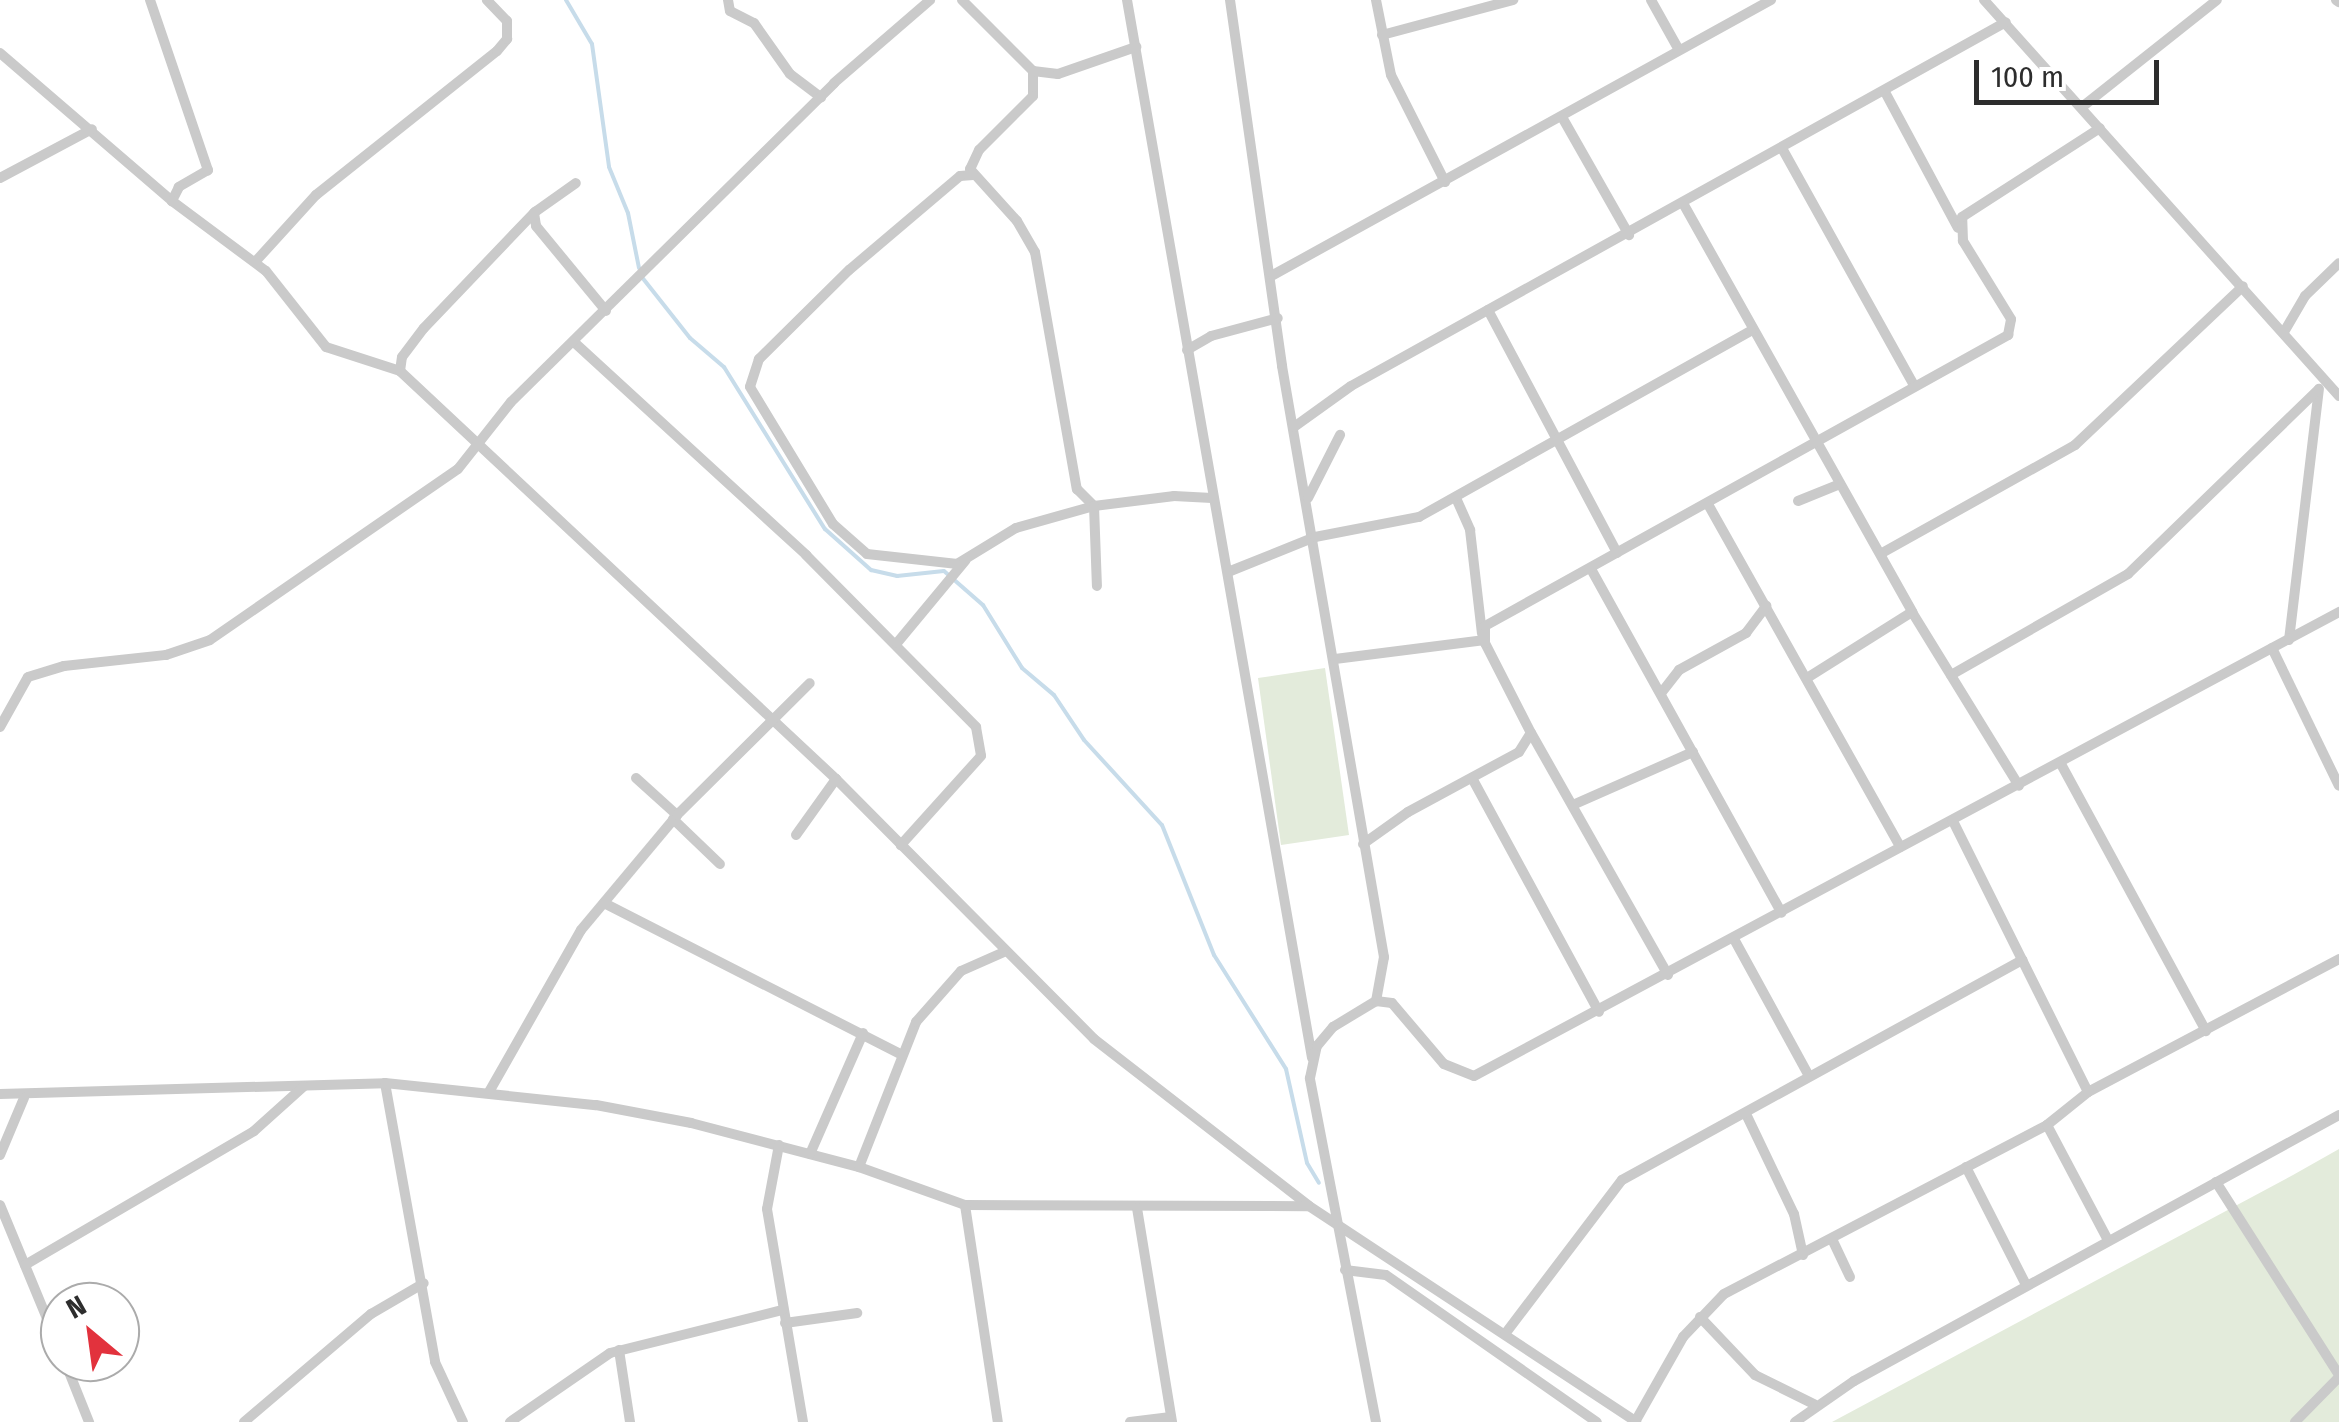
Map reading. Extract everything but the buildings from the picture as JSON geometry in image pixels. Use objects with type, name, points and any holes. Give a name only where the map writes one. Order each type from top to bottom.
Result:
[{"type":"street","points":[[150,0],[208,170],[179,188],[172,201]]},
{"type":"street","points":[[255,262],[316,195],[507,39],[507,21],[487,0]]},
{"type":"street","points":[[728,0],[730,12],[754,23],[790,74],[821,97]]},
{"type":"street","points":[[0,728],[28,677],[38,672],[166,655],[210,640],[458,469],[606,311],[821,97],[930,0]]},
{"type":"street","points":[[962,0],[1033,72],[1058,74],[1136,47]]},
{"type":"street","points":[[1128,0],[1312,1058],[1318,1127],[1376,1422]]},
{"type":"street","points":[[1230,0],[1294,426],[1384,956],[1376,1001]]},
{"type":"street","points":[[1376,0],[1391,74],[1445,182]]},
{"type":"street","points":[[1382,35],[1514,0]]},
{"type":"street","points":[[1651,0],[1679,50]]},
{"type":"street","points":[[1273,275],[1770,0]]},
{"type":"street","points":[[1984,0],[2284,332],[2322,385],[2339,396]]},
{"type":"street","points":[[2082,107],[2217,0]]},
{"type":"street","points":[[1294,426],[1324,402],[1684,206],[2006,22]]},
{"type":"street","points":[[0,53],[172,201],[255,262],[326,348],[400,372],[836,779],[1094,1040],[1310,1206],[1636,1422],[1669,1357],[1700,1317],[1735,1288],[2047,1125],[2088,1092],[2339,959]]},
{"type":"street","points":[[973,175],[979,150],[1032,96],[1033,72]]},
{"type":"street","points":[[1483,636],[1490,621],[1709,506],[1913,384],[2012,330],[1885,92]]},
{"type":"street","points":[[1562,117],[1630,234]]},
{"type":"street","points":[[1958,228],[1974,206],[2100,128]]},
{"type":"street","points":[[0,178],[92,129]]},
{"type":"street","points":[[1783,150],[1913,384]]},
{"type":"street","points":[[973,175],[1017,221],[1035,252],[1077,489],[1094,506],[1097,586]]},
{"type":"street","points":[[965,560],[879,558],[852,544],[771,427],[749,377],[850,270],[960,176],[973,175]]},
{"type":"street","points":[[400,372],[410,344],[535,212],[576,183]]},
{"type":"street","points":[[1684,206],[1912,612],[2018,786]]},
{"type":"street","points":[[535,212],[536,226],[606,311]]},
{"type":"street","points":[[2284,332],[2305,296],[2339,263]]},
{"type":"street","points":[[1882,553],[2075,445],[2243,286]]},
{"type":"street","points":[[1488,310],[1616,553]]},
{"type":"street","points":[[1187,350],[1210,336],[1278,318]]},
{"type":"street","points":[[1228,572],[1315,537],[1411,520],[1751,331]]},
{"type":"street","points":[[575,343],[962,708],[984,746],[974,767],[901,844]]},
{"type":"street","points":[[2289,640],[2322,385]]},
{"type":"street","points":[[1951,674],[2128,574],[2322,385]]},
{"type":"street","points":[[1308,498],[1340,436]]},
{"type":"street","points":[[1798,500],[1840,484]]},
{"type":"street","points":[[897,644],[965,560],[1016,528],[1094,506],[1174,496],[1212,498]]},
{"type":"street","points":[[1456,498],[1470,530],[1483,636],[1530,733],[1575,804],[1668,975]]},
{"type":"street","points":[[1709,506],[1900,847]]},
{"type":"street","points":[[1591,569],[1782,912]]},
{"type":"street","points":[[1662,692],[1679,670],[1746,633],[1766,606]]},
{"type":"street","points":[[1807,678],[1912,612]]},
{"type":"street","points":[[1312,1058],[1333,1027],[1376,1001],[1400,1008],[1444,1064],[1472,1077],[2339,612]]},
{"type":"street","points":[[1335,658],[1483,636]]},
{"type":"street","points":[[2272,648],[2334,763],[2339,786]]},
{"type":"street","points":[[488,1092],[552,973],[604,903],[675,817],[769,718],[810,683]]},
{"type":"street","points":[[1519,752],[1530,733]]},
{"type":"street","points":[[1364,844],[1519,752],[1540,750]]},
{"type":"street","points":[[1575,804],[1693,752]]},
{"type":"street","points":[[2060,764],[2206,1031]]},
{"type":"street","points":[[636,778],[720,864]]},
{"type":"street","points":[[1472,778],[1599,1012]]},
{"type":"street","points":[[796,835],[836,779]]},
{"type":"street","points":[[1953,821],[2085,1076],[2088,1092]]},
{"type":"street","points":[[604,903],[900,1054]]},
{"type":"street","points":[[1734,939],[1809,1076]]},
{"type":"street","points":[[858,1168],[890,1102],[900,1054],[916,1022],[954,977],[1004,952]]},
{"type":"street","points":[[1504,1334],[1607,1193],[1809,1076],[2022,960]]},
{"type":"street","points":[[810,1154],[863,1033]]},
{"type":"street","points":[[0,1094],[24,1098],[385,1082],[596,1105],[779,1144],[965,1205],[1310,1206]]},
{"type":"street","points":[[385,1082],[436,1362],[463,1422]]},
{"type":"street","points":[[25,1266],[254,1132],[304,1086]]},
{"type":"street","points":[[0,1155],[24,1098]]},
{"type":"street","points":[[1746,1114],[1794,1214],[1803,1255]]},
{"type":"street","points":[[1793,1422],[1814,1404],[2339,1115]]},
{"type":"street","points":[[2047,1125],[2108,1240]]},
{"type":"street","points":[[779,1144],[767,1210],[802,1422]]},
{"type":"street","points":[[1966,1167],[2026,1286]]},
{"type":"street","points":[[2216,1182],[2339,1376],[2295,1422]]},
{"type":"street","points":[[965,1205],[998,1422]]},
{"type":"street","points":[[0,1206],[40,1302]]},
{"type":"street","points":[[1130,1422],[1171,1420],[1136,1208]]},
{"type":"street","points":[[1832,1239],[1850,1277]]},
{"type":"street","points":[[1345,1270],[1386,1274],[1523,1364],[1597,1422]]},
{"type":"street","points":[[244,1422],[371,1314],[424,1283]]},
{"type":"street","points":[[510,1422],[567,1378],[619,1350],[783,1310]]},
{"type":"street","points":[[785,1324],[858,1313]]},
{"type":"street","points":[[1700,1317],[1742,1365],[1792,1396],[1814,1404]]},
{"type":"street","points":[[619,1350],[630,1422]]},
{"type":"street","points":[[73,1382],[89,1422]]},
{"type":"street","points":[[1792,1396],[1793,1422]]},
{"type":"green space","points":[[1325,668],[1349,835],[1281,845],[1258,678]]},
{"type":"green space","points":[[2339,1149],[2339,1422],[1832,1422],[2293,1175]]},
{"type":"waterway","points":[[566,0],[592,44],[609,167],[628,213],[639,268]]},
{"type":"waterway","points":[[641,276],[690,338],[724,367],[825,529],[871,570],[897,576],[944,571],[983,605],[1022,668],[1054,695],[1084,740],[1162,825],[1214,955],[1286,1069],[1307,1163],[1319,1183]]}]
